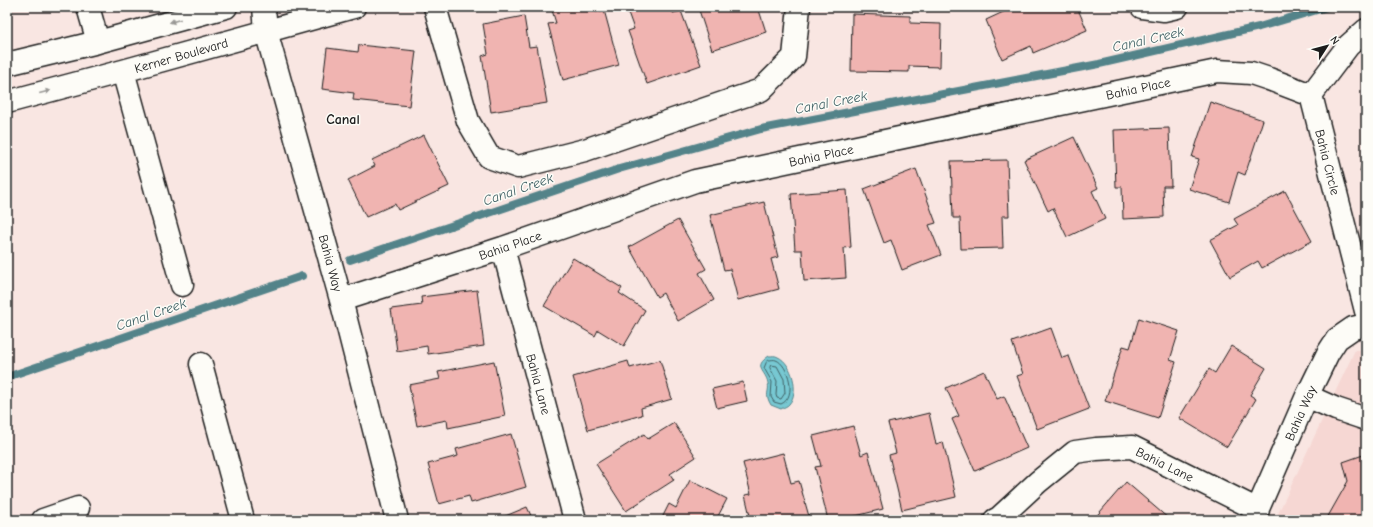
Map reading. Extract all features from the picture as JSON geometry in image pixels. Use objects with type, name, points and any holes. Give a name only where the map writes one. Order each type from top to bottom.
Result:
[{"type":"street","points":[[88,7],[98,42]]},
{"type":"street","points":[[7,64],[98,42],[226,7]]},
{"type":"street","name":"Bahia Way","points":[[264,7],[266,31],[341,300],[396,520]]},
{"type":"street","name":"Kerner Boulevard","points":[[7,102],[354,7]]},
{"type":"street","points":[[435,7],[468,122],[489,157],[518,167],[585,150],[761,90],[794,57],[798,7]]},
{"type":"street","points":[[1142,7],[1164,10],[1177,7]]},
{"type":"street","points":[[1311,95],[1348,46],[1366,30]]},
{"type":"street","points":[[123,71],[182,286]]},
{"type":"street","name":"Bahia Place","points":[[341,300],[503,248],[695,182],[1217,71],[1251,73],[1311,95]]},
{"type":"street","name":"Bahia Circle","points":[[1311,95],[1366,311]]},
{"type":"street","name":"Bahia Lane","points":[[503,248],[575,520]]},
{"type":"street","name":"Bahia Way","points":[[1255,515],[1307,396],[1328,353],[1337,339],[1353,328],[1366,325]]},
{"type":"street","points":[[201,364],[243,520]]},
{"type":"street","points":[[1307,396],[1336,409],[1366,419]]},
{"type":"street","name":"Bahia Lane","points":[[995,520],[1075,452],[1132,447],[1255,515]]},
{"type":"street","points":[[43,520],[78,508]]},
{"type":"shaded area","points":[[1355,350],[1366,350],[1366,520],[1275,520]]},
{"type":"water","points":[[769,356],[776,356],[783,360],[791,371],[793,378],[794,392],[792,399],[788,405],[781,409],[771,405],[768,398],[767,379],[761,369],[761,363]]},
{"type":"building","points":[[551,7],[594,7],[596,12],[604,10],[619,65],[563,80],[548,24],[556,23]]},
{"type":"building","points":[[626,7],[671,7],[673,13],[681,11],[701,65],[647,84],[628,31],[634,29]]},
{"type":"building","points":[[698,7],[758,7],[766,32],[712,50]]},
{"type":"building","points":[[1014,7],[1077,7],[1087,30],[1033,53],[1031,46],[1002,59],[986,20]]},
{"type":"building","points":[[852,14],[910,16],[910,23],[941,24],[940,67],[909,66],[909,72],[851,71]]},
{"type":"building","points":[[524,16],[529,47],[537,46],[547,103],[491,112],[482,56],[488,54],[483,24]]},
{"type":"building","points":[[359,45],[416,51],[409,106],[353,100],[354,93],[322,89],[327,48],[358,52]]},
{"type":"building","points":[[1210,102],[1263,120],[1245,175],[1238,172],[1229,202],[1189,189],[1199,159],[1192,157]]},
{"type":"building","points":[[1169,128],[1171,186],[1163,186],[1164,217],[1123,219],[1122,187],[1116,187],[1114,130]]},
{"type":"building","points":[[424,135],[449,186],[398,210],[395,204],[366,217],[348,180],[375,166],[372,160]]},
{"type":"building","points":[[1074,137],[1098,188],[1092,191],[1105,219],[1067,237],[1053,208],[1048,211],[1024,160]]},
{"type":"building","points":[[1366,148],[1366,172],[1360,171]]},
{"type":"building","points":[[1007,160],[1009,216],[1002,216],[1003,248],[961,249],[960,218],[953,218],[951,161]]},
{"type":"building","points":[[916,169],[936,223],[929,225],[941,255],[902,270],[891,240],[884,243],[864,189]]},
{"type":"building","points":[[847,190],[851,247],[844,248],[846,278],[804,281],[802,250],[795,250],[791,194]]},
{"type":"building","points":[[1285,191],[1312,241],[1262,268],[1258,261],[1230,277],[1210,240],[1238,225],[1234,219]]},
{"type":"building","points":[[764,202],[778,257],[771,259],[779,289],[738,300],[730,269],[724,270],[710,215]]},
{"type":"building","points":[[678,220],[706,269],[699,273],[714,300],[678,321],[663,293],[657,297],[629,247]]},
{"type":"building","points":[[573,258],[622,288],[619,293],[645,310],[624,346],[598,330],[595,336],[544,306]]},
{"type":"building","points":[[477,290],[484,346],[428,354],[427,346],[397,351],[391,309],[422,305],[421,297]]},
{"type":"building","points":[[1139,318],[1179,331],[1170,360],[1176,362],[1158,418],[1105,401],[1123,346],[1130,348]]},
{"type":"building","points":[[1051,328],[1062,358],[1069,356],[1089,409],[1037,429],[1017,376],[1023,374],[1012,342]]},
{"type":"building","points":[[1231,346],[1266,368],[1250,395],[1256,399],[1227,447],[1179,418],[1209,369],[1215,373]]},
{"type":"building","points":[[660,360],[672,399],[641,408],[642,415],[588,430],[573,377],[628,361],[630,368]]},
{"type":"building","points":[[494,361],[505,416],[448,428],[447,420],[417,426],[409,385],[440,379],[438,372]]},
{"type":"building","points":[[984,371],[997,399],[1004,396],[1027,448],[975,471],[952,419],[959,416],[946,388]]},
{"type":"building","points":[[743,382],[747,401],[717,408],[712,389]]},
{"type":"building","points":[[929,413],[936,444],[943,442],[956,497],[902,510],[889,455],[896,453],[888,423]]},
{"type":"building","points":[[674,423],[696,457],[670,474],[674,480],[626,511],[596,464],[644,434],[648,439]]},
{"type":"building","points":[[853,426],[861,455],[868,452],[883,509],[840,520],[828,520],[815,467],[821,466],[813,436]]},
{"type":"building","points":[[511,434],[526,487],[471,503],[469,496],[439,504],[428,464],[458,456],[456,449]]},
{"type":"building","points":[[783,453],[791,483],[799,481],[810,520],[751,520],[745,495],[751,494],[743,463]]},
{"type":"building","points":[[1366,454],[1366,520],[1326,520],[1348,481],[1343,462]]},
{"type":"building","points":[[690,480],[727,499],[716,520],[661,520],[669,504],[676,508]]},
{"type":"building","points":[[1126,482],[1169,519],[1093,520]]},
{"type":"building","points":[[527,507],[533,520],[496,520]]},
{"type":"waterway","name":"Canal Creek","points":[[350,260],[619,169],[761,129],[1099,64],[1259,27],[1327,7]]},
{"type":"waterway","name":"Canal Creek","points":[[7,377],[302,276]]},
{"type":"district","name":"Canal","points":[[343,119]]}]
